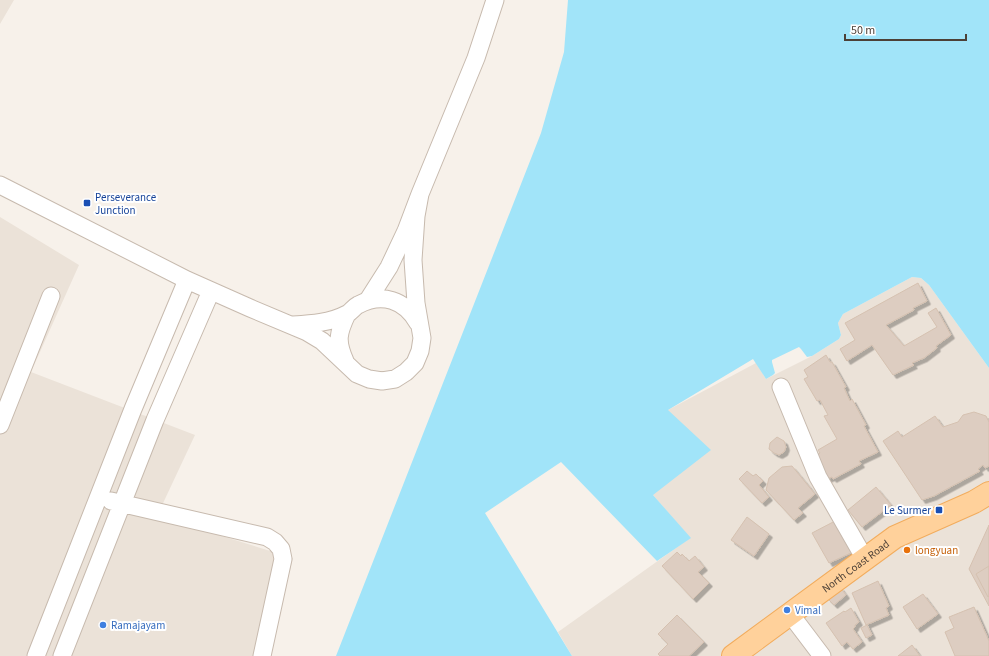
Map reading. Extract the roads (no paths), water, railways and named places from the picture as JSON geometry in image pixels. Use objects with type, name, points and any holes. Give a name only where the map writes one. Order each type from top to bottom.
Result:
[{"type":"main road","name":"North Coast Road","points":[[733,656],[895,537],[974,502],[989,493]]},
{"type":"street","points":[[368,300],[392,260],[406,231],[476,58],[495,0]]},
{"type":"street","points":[[0,185],[188,280],[307,332],[322,341],[357,374],[369,379],[382,381],[394,379],[406,372],[415,363],[420,351],[422,338],[414,282],[413,260],[415,223],[420,194]]},
{"type":"street","points":[[36,656],[97,498],[188,280]]},
{"type":"street","points":[[62,656],[155,420],[211,291]]},
{"type":"street","points":[[0,425],[51,296]]},
{"type":"street","points":[[291,325],[330,321],[347,314],[356,306],[368,300],[380,298],[392,300],[404,306],[413,314],[419,325]]},
{"type":"street","points":[[347,314],[339,337],[339,349],[347,365]]},
{"type":"street","points":[[781,388],[818,477],[865,559]]},
{"type":"street","points":[[97,498],[240,530],[267,537],[275,542],[281,549],[283,559],[262,656]]},
{"type":"street","points":[[791,614],[822,656]]},
{"type":"water","points":[[568,0],[989,0],[989,368],[929,285],[921,278],[912,277],[843,314],[838,323],[841,335],[839,339],[812,356],[807,357],[799,347],[772,360],[775,373],[766,379],[753,359],[668,410],[711,450],[653,495],[691,538],[657,561],[561,462],[485,513],[572,656],[336,656],[541,133],[564,52]]},
{"type":"place","name":"Perseverance Junction","points":[[87,203]]},
{"type":"place","name":"Le Surmer","points":[[939,510]]},
{"type":"place","name":"longyuan","points":[[907,550]]},
{"type":"place","name":"Vimal","points":[[787,610]]},
{"type":"place","name":"Ramajayam","points":[[103,625]]}]
